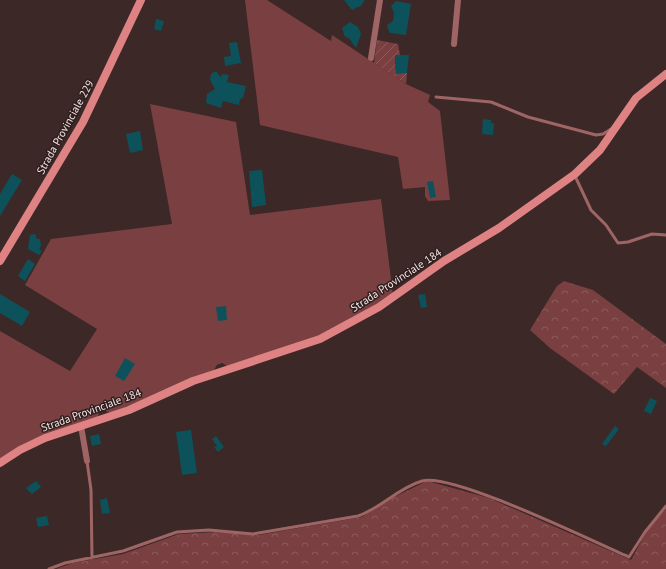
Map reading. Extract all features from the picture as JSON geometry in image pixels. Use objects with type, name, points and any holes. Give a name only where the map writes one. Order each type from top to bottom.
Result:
[{"type":"street","name":"Strada Provinciale 229","points":[[0,261],[83,122],[141,0]]},
{"type":"street","points":[[371,58],[380,0]]},
{"type":"street","points":[[454,44],[458,0]]},
{"type":"street","name":"Strada Provinciale 184","points":[[0,463],[32,443],[130,410],[193,381],[312,342],[330,334],[384,304],[444,261],[498,228],[575,174],[600,150],[620,124],[636,98],[666,74]]},
{"type":"street","points":[[81,426],[87,461]]},
{"type":"lane","points":[[436,97],[491,102],[528,116],[596,135],[603,134],[620,124]]},
{"type":"lane","points":[[575,174],[591,210],[606,225],[618,242],[628,242],[652,234],[666,236]]},
{"type":"lane","points":[[87,461],[92,490],[92,558]]},
{"type":"lane","points":[[50,569],[65,562],[122,551],[177,532],[209,530],[253,534],[358,516],[373,509],[392,496],[416,483],[428,480],[490,496],[629,557],[645,532],[666,506]]},
{"type":"green space","points":[[245,0],[267,0],[331,41],[332,35],[406,84],[430,95],[428,102],[440,111],[450,200],[428,201],[425,196],[425,187],[403,189],[398,157],[260,125]]},
{"type":"green space","points":[[377,40],[398,44],[400,55],[395,55],[396,73],[407,73],[406,84],[374,63]]},
{"type":"green space","points":[[150,104],[236,122],[250,215],[381,199],[393,295],[320,336],[227,366],[222,363],[217,365],[214,370],[111,413],[103,410],[100,411],[97,418],[46,434],[23,445],[0,460],[0,331],[70,371],[97,329],[25,285],[51,239],[172,224]]},
{"type":"green space","points":[[564,281],[593,290],[666,344],[666,388],[637,367],[614,394],[550,348],[530,330],[557,286]]},
{"type":"green space","points":[[425,482],[431,482],[489,498],[631,560],[648,529],[666,509],[666,569],[56,569],[73,563],[123,554],[179,534],[216,532],[258,535],[362,517],[392,498]]},
{"type":"building","points":[[344,0],[365,0],[361,6],[355,8],[354,10],[351,9]]},
{"type":"building","points":[[396,1],[411,4],[406,35],[390,33],[388,29],[387,25],[393,21],[394,13],[391,6]]},
{"type":"building","points":[[156,19],[164,21],[161,31],[154,29]]},
{"type":"building","points":[[350,22],[358,27],[361,34],[356,48],[349,38],[345,37],[342,28]]},
{"type":"building","points":[[237,42],[241,63],[225,66],[224,57],[231,56],[229,43]]},
{"type":"building","points":[[395,55],[409,55],[407,73],[396,74]]},
{"type":"building","points":[[217,72],[220,77],[223,74],[229,75],[227,82],[246,86],[243,98],[240,99],[239,105],[223,101],[221,108],[206,103],[207,94],[215,89],[210,80],[211,74]]},
{"type":"building","points":[[483,119],[491,120],[491,123],[494,123],[493,135],[482,134]]},
{"type":"building","points":[[140,131],[143,150],[130,153],[126,134]]},
{"type":"building","points":[[262,170],[266,205],[252,207],[249,171]]},
{"type":"building","points":[[12,174],[22,180],[0,216],[0,194]]},
{"type":"building","points":[[433,181],[436,197],[430,198],[427,182]]},
{"type":"building","points":[[35,234],[37,239],[40,239],[41,246],[39,249],[42,251],[39,255],[28,249],[30,235]]},
{"type":"building","points":[[28,259],[35,264],[25,281],[18,276]]},
{"type":"building","points":[[0,294],[30,312],[22,326],[0,313]]},
{"type":"building","points":[[425,294],[427,307],[421,308],[418,295]]},
{"type":"building","points":[[226,306],[227,320],[218,321],[216,307]]},
{"type":"building","points":[[125,358],[135,364],[124,381],[115,376]]},
{"type":"building","points":[[650,398],[657,401],[651,414],[644,411]]},
{"type":"building","points":[[615,426],[619,429],[606,446],[602,444]]},
{"type":"building","points":[[191,430],[197,473],[182,475],[176,432]]},
{"type":"building","points":[[99,434],[101,444],[92,446],[90,436]]},
{"type":"building","points":[[216,436],[224,447],[218,452],[214,447],[217,446],[212,439]]},
{"type":"building","points":[[36,481],[41,487],[32,494],[26,488]]},
{"type":"building","points":[[107,498],[110,513],[102,514],[100,500]]},
{"type":"building","points":[[47,516],[49,525],[38,527],[36,518]]}]
